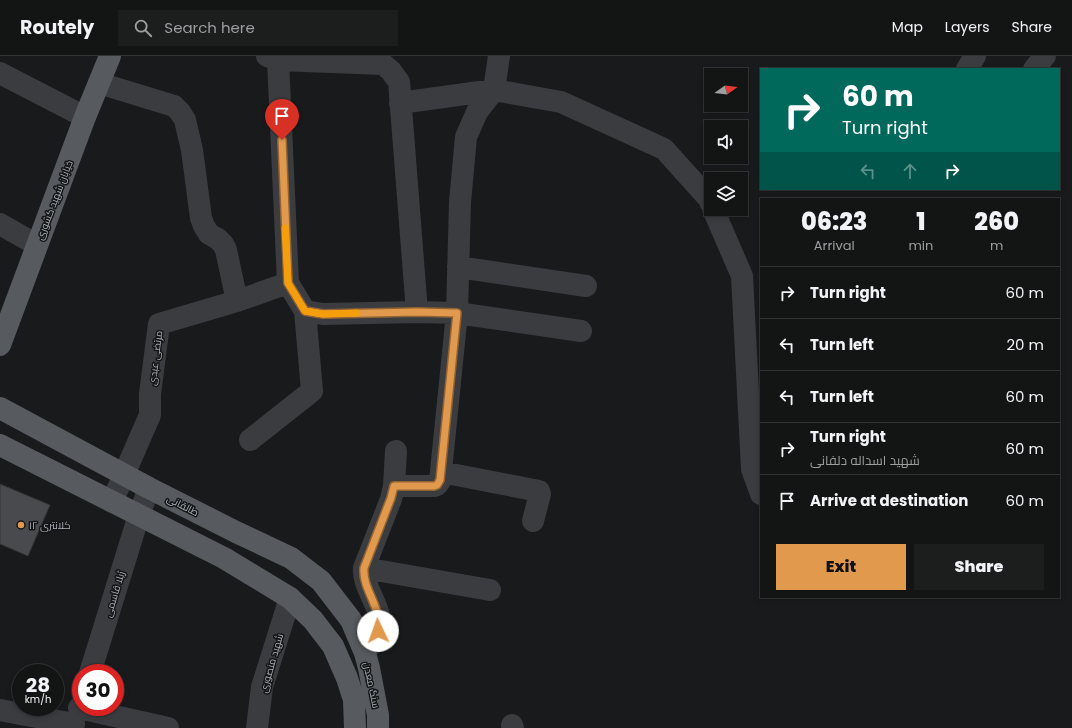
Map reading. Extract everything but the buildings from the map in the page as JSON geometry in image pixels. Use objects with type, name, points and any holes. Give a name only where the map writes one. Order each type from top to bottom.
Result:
[{"type":"main road","name":"خیابان شهید کشوری","points":[[0,345],[85,117],[110,56]]},
{"type":"main road","name":"طالقانی","points":[[0,408],[149,488],[291,558],[321,581],[351,620]]},
{"type":"main road","points":[[0,445],[224,558],[290,598],[313,620],[333,646],[348,678],[354,700],[355,728]]},
{"type":"main road","name":"سنگ معدن","points":[[351,620],[365,653],[369,668],[378,715],[378,728]]},
{"type":"street","points":[[394,486],[437,485],[440,480],[457,313],[460,202],[466,137],[477,112],[494,90],[499,56]]},
{"type":"street","points":[[968,68],[975,56]]},
{"type":"street","points":[[1035,68],[1045,56]]},
{"type":"street","points":[[250,440],[312,391],[305,311],[288,283],[272,58],[383,64],[391,71],[398,82],[417,312]]},
{"type":"street","points":[[0,73],[85,117]]},
{"type":"street","points":[[99,83],[174,106],[180,112],[185,120],[192,150],[201,218],[209,234],[218,239],[226,250],[237,301]]},
{"type":"street","points":[[400,103],[494,90],[561,102],[664,149],[704,193]]},
{"type":"street","points":[[716,216],[742,276],[752,469],[760,491]]},
{"type":"street","points":[[0,224],[37,245]]},
{"type":"street","points":[[458,266],[586,286]]},
{"type":"street","name":"مرتضی عبدی","points":[[124,474],[150,415],[150,394],[159,324],[237,301],[288,283]]},
{"type":"street","points":[[305,311],[323,314],[417,312],[457,313],[581,331]]},
{"type":"street","points":[[365,653],[378,631],[380,623],[363,575],[364,568],[391,498],[394,486],[396,451]]},
{"type":"street","points":[[441,472],[539,491],[540,494],[532,521]]},
{"type":"street","points":[[112,502],[124,474]]},
{"type":"street","name":"ژیلا قاسمی","points":[[93,664],[138,515],[149,488]]},
{"type":"street","points":[[364,568],[490,590]]},
{"type":"street","name":"شهید منصوری","points":[[257,728],[262,687],[290,598]]},
{"type":"street","points":[[0,710],[72,715]]},
{"type":"street","points":[[84,716],[159,727]]},
{"type":"slow traffic","points":[[285,228],[288,283],[305,311],[323,314],[357,313]]},
{"type":"place","name":"کلانتری ۱۲","points":[[21,525]]},
{"type":"route","points":[[282,140],[288,283],[305,311],[323,314],[417,312],[457,313],[440,480],[437,485],[434,486],[394,486],[391,498],[364,568],[363,575],[380,623],[378,631]]}]
